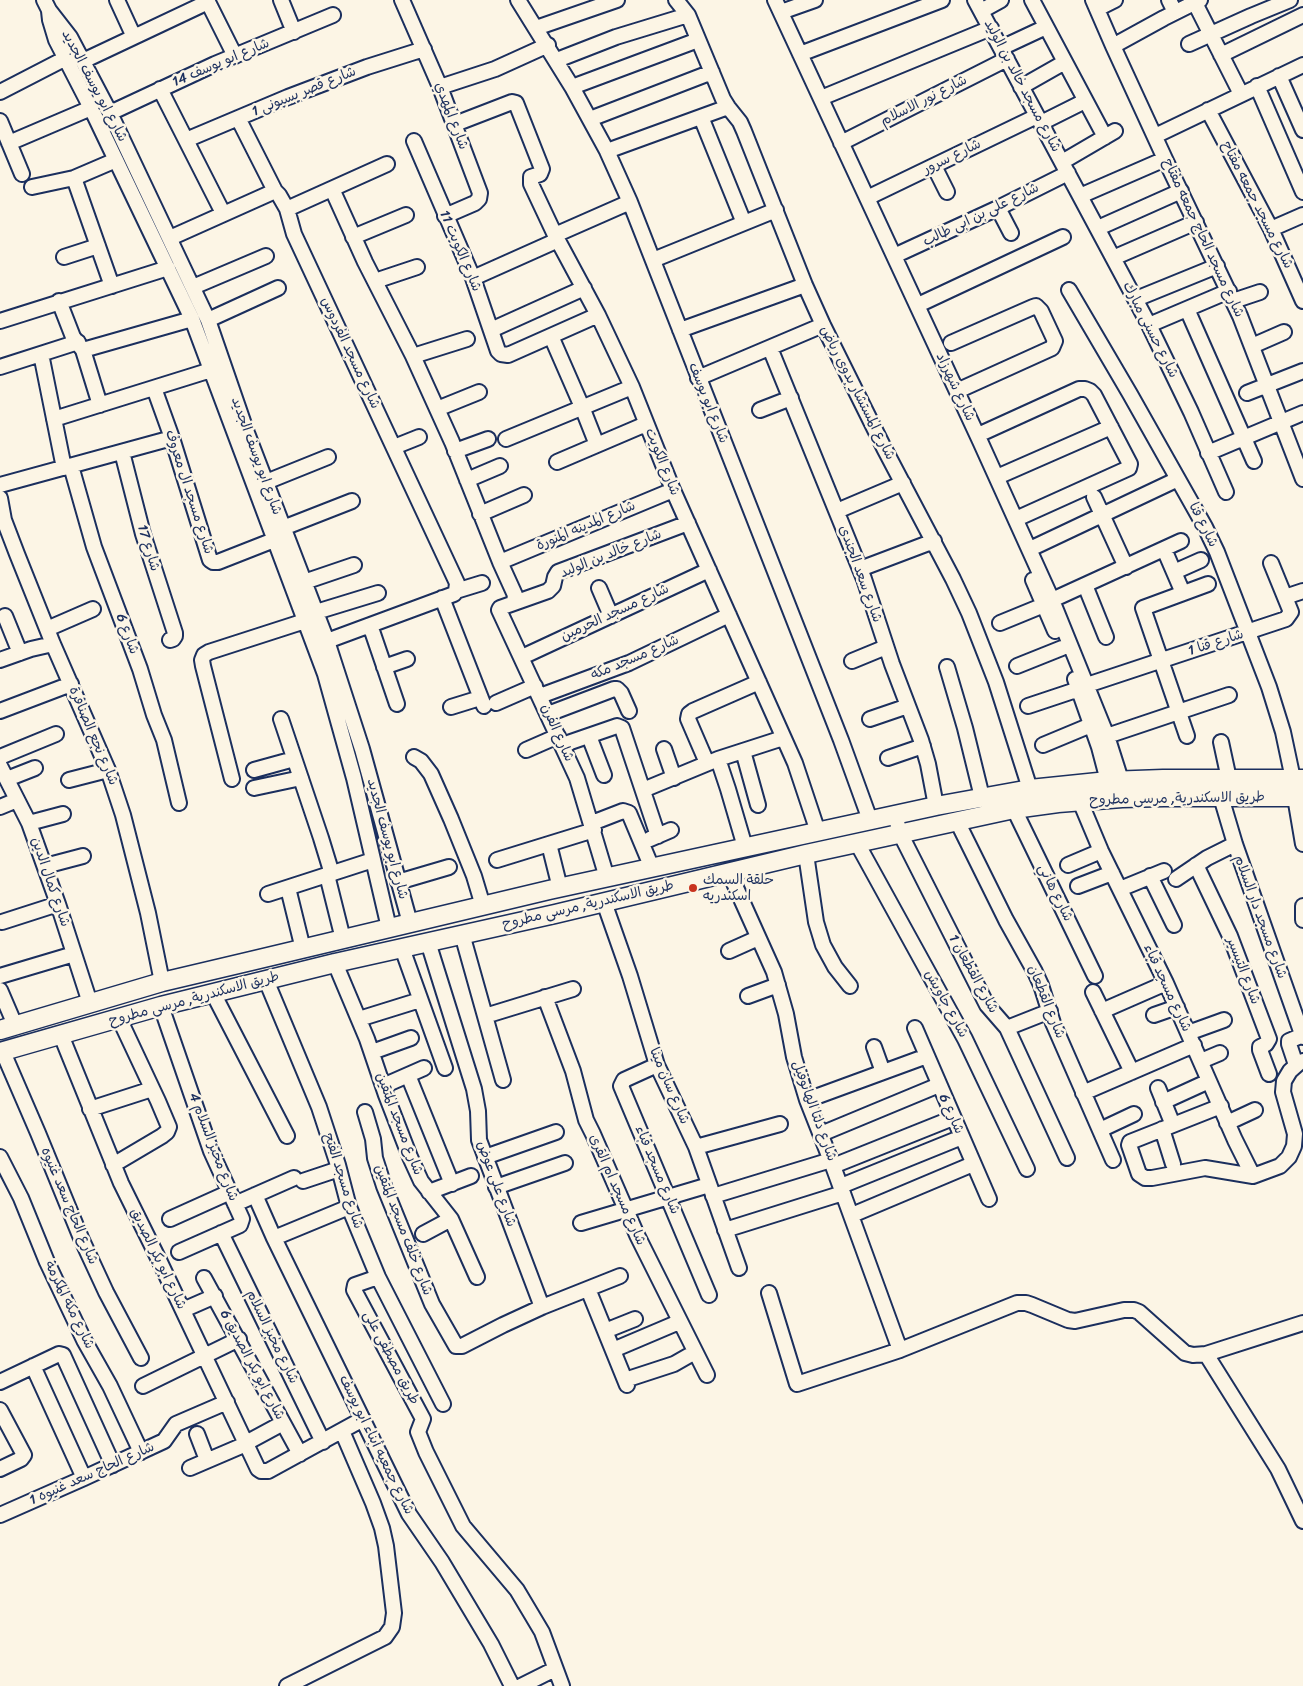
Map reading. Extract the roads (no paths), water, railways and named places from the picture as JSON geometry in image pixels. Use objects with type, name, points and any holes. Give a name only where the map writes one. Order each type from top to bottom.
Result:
[{"type":"main road","name":"طريق الاسكندرية, مرسى مطروح","points":[[8,1028],[162,982],[410,923],[745,847],[982,797],[1030,789],[1114,780],[1298,779]]},
{"type":"main road","name":"طريق الاسكندرية, مرسى مطروح","points":[[1,1052],[161,1006],[335,963],[556,914],[806,854],[1014,809],[1164,796],[1299,797]]},
{"type":"main road","points":[[555,889],[556,914]]},
{"type":"main road","points":[[218,969],[219,992]]},
{"type":"street","points":[[117,0],[134,37]]},
{"type":"street","points":[[280,0],[294,32]]},
{"type":"street","name":"شارع المهدي","points":[[402,0],[455,124],[480,193],[476,202],[445,216]]},
{"type":"street","name":"شارع ابو يوسف","points":[[518,0],[548,46],[590,119],[630,202],[838,731],[870,820]]},
{"type":"street","points":[[536,28],[618,0]]},
{"type":"street","name":"شارع المستشار بدوى رياض","points":[[676,0],[688,15],[728,107],[735,114],[744,131],[823,326],[884,448],[953,579],[983,647],[1002,699],[1030,789]]},
{"type":"street","name":"شارع شهرزاد","points":[[766,0],[868,198],[896,266],[918,305],[957,391],[1083,687],[1091,725],[1114,780]]},
{"type":"street","points":[[778,6],[815,0]]},
{"type":"street","points":[[800,54],[942,0]]},
{"type":"street","points":[[978,5],[1001,0]]},
{"type":"street","points":[[1032,0],[1085,101]]},
{"type":"street","points":[[1095,4],[1115,0]]},
{"type":"street","points":[[1189,44],[1290,0]]},
{"type":"street","points":[[1221,55],[1303,14],[1298,0]]},
{"type":"street","points":[[82,61],[208,1],[235,56]]},
{"type":"street","points":[[1113,46],[1172,6],[1197,1],[1241,94]]},
{"type":"street","name":"شارع مسجد الحاج جمعه مفتاح","points":[[1095,4],[1231,296],[1303,479]]},
{"type":"street","name":"شارع ابو يوسف الجديد","points":[[47,5],[52,30],[66,50],[91,108],[192,319],[211,370],[241,435],[266,482],[304,582],[325,674],[354,778],[389,928]]},
{"type":"street","name":"شارع مسجد خالد بن الوليد","points":[[978,5],[1065,168]]},
{"type":"street","name":"شارع شهرزاد","points":[[778,6],[822,107],[977,440],[997,477],[1030,549],[1062,648],[1107,736],[1114,780]]},
{"type":"street","name":"شارع ابو يوسف 14","points":[[110,113],[235,56],[333,15]]},
{"type":"street","points":[[556,60],[616,37],[688,15]]},
{"type":"street","name":"شارع نور الاسلام","points":[[841,143],[1004,54],[1046,27]]},
{"type":"street","points":[[822,107],[991,28]]},
{"type":"street","points":[[572,87],[698,40]]},
{"type":"street","points":[[440,87],[495,69],[548,46]]},
{"type":"street","name":"شارع قصر بسيونى 1","points":[[186,140],[367,67],[424,49]]},
{"type":"street","points":[[0,92],[66,50]]},
{"type":"street","name":"شارع ابو يوسف الجديد","points":[[66,50],[82,61],[110,113],[208,320],[274,540],[311,616],[327,640],[362,749],[410,923]]},
{"type":"street","points":[[1022,87],[1065,62]]},
{"type":"street","points":[[1155,136],[1303,65]]},
{"type":"street","points":[[590,119],[712,72]]},
{"type":"street","points":[[1279,76],[1303,130]]},
{"type":"street","points":[[1257,86],[1303,192]]},
{"type":"street","points":[[160,89],[223,213]]},
{"type":"street","name":"شارع سرور","points":[[868,198],[1039,119],[1085,101]]},
{"type":"street","name":"شارع على بن ابى طالب","points":[[896,266],[1065,168],[1110,134],[1085,101]]},
{"type":"street","name":"شارع الكويت","points":[[455,124],[514,102],[542,168],[540,174],[531,177],[530,182],[598,315],[632,387],[673,490],[795,763],[818,832]]},
{"type":"street","points":[[606,151],[728,107]]},
{"type":"street","points":[[9,143],[91,108]]},
{"type":"street","name":"شارع مسجد جمعه مفتاح","points":[[1208,110],[1271,229],[1303,300]]},
{"type":"street","points":[[701,117],[744,223]]},
{"type":"street","name":"شارع مسجد الفردوس","points":[[238,118],[274,191],[287,209],[294,234],[457,584],[456,591]]},
{"type":"street","points":[[0,121],[22,174]]},
{"type":"street","name":"شارع الكويت 11","points":[[414,141],[473,278],[498,351],[504,356],[508,356],[551,336]]},
{"type":"street","points":[[1080,196],[1166,159]]},
{"type":"street","points":[[32,188],[74,178],[116,160]]},
{"type":"street","points":[[287,209],[387,164]]},
{"type":"street","points":[[934,166],[947,192]]},
{"type":"street","name":"شارع حسنى مبارك","points":[[1065,168],[1149,325],[1226,492]]},
{"type":"street","points":[[74,178],[112,286]]},
{"type":"street","points":[[332,189],[374,281],[413,356],[437,409],[515,595],[514,602]]},
{"type":"street","points":[[170,238],[274,191]]},
{"type":"street","points":[[1098,228],[1181,191]]},
{"type":"street","points":[[473,278],[630,202]]},
{"type":"street","points":[[998,208],[1011,233]]},
{"type":"street","points":[[653,260],[776,210]]},
{"type":"street","points":[[354,237],[406,215]]},
{"type":"street","points":[[1271,229],[1303,215]]},
{"type":"street","points":[[1113,258],[1196,222]]},
{"type":"street","points":[[918,305],[1063,237]]},
{"type":"street","points":[[64,257],[98,246]]},
{"type":"street","points":[[194,287],[266,256]]},
{"type":"street","points":[[1136,299],[1217,266]]},
{"type":"street","points":[[374,281],[417,267]]},
{"type":"street","points":[[0,321],[168,268]]},
{"type":"street","points":[[680,330],[805,285]]},
{"type":"street","points":[[208,320],[278,288]]},
{"type":"street","points":[[491,330],[584,288]]},
{"type":"street","name":"شارع قنا","points":[[1069,290],[1178,479],[1217,552],[1276,709],[1298,779]]},
{"type":"street","points":[[1149,325],[1187,309],[1231,296],[1260,292]]},
{"type":"street","points":[[59,301],[73,337],[81,346],[100,404]]},
{"type":"street","points":[[951,343],[1036,306],[1041,311],[1055,341],[1052,348],[957,391]]},
{"type":"street","points":[[1187,309],[1254,461]]},
{"type":"street","points":[[597,445],[551,336],[598,315]]},
{"type":"street","points":[[0,367],[41,354],[192,319]]},
{"type":"street","points":[[698,378],[823,326]]},
{"type":"street","points":[[1252,346],[1284,332]]},
{"type":"street","points":[[413,356],[467,339]]},
{"type":"street","name":"شارع سعد الجندى","points":[[770,348],[792,398],[860,569],[886,647],[923,746],[936,806]]},
{"type":"street","name":"شارع 6","points":[[41,354],[54,419],[68,467],[94,547],[137,660],[164,740],[179,803]]},
{"type":"street","points":[[54,419],[211,370]]},
{"type":"street","points":[[1246,393],[1303,371]]},
{"type":"street","points":[[506,439],[632,387]]},
{"type":"street","name":"شارع مسجد ال معروف","points":[[154,388],[172,438],[210,560],[218,562],[274,540]]},
{"type":"street","points":[[977,440],[1079,390],[1085,389],[1094,395],[1130,464],[1129,468],[1016,519]]},
{"type":"street","points":[[437,409],[480,392]]},
{"type":"street","points":[[760,410],[792,398]]},
{"type":"street","points":[[1208,453],[1303,413]]},
{"type":"street","points":[[557,462],[646,424]]},
{"type":"street","points":[[997,477],[1111,427]]},
{"type":"street","points":[[394,447],[419,437]]},
{"type":"street","points":[[0,485],[172,438]]},
{"type":"street","points":[[455,451],[488,439]]},
{"type":"street","name":"شارع 17","points":[[122,452],[143,534],[175,636],[174,639],[170,640]]},
{"type":"street","points":[[266,482],[328,457]]},
{"type":"street","points":[[467,480],[500,466]]},
{"type":"street","points":[[1030,549],[1178,479]]},
{"type":"street","points":[[837,511],[903,484]]},
{"type":"street","name":"شارع المدينه المنورة","points":[[500,562],[673,490]]},
{"type":"street","points":[[480,514],[524,495]]},
{"type":"street","points":[[1094,497],[1126,567]]},
{"type":"street","name":"شارع نجع الصناقرة","points":[[0,498],[4,520],[53,644],[108,770],[123,814],[148,913],[162,982]]},
{"type":"street","points":[[283,528],[352,501]]},
{"type":"street","name":"شارع خالد بن الوليد","points":[[514,602],[548,591],[553,586],[554,576],[558,572],[688,523]]},
{"type":"street","points":[[860,569],[934,541]]},
{"type":"street","points":[[1000,623],[1182,541]]},
{"type":"street","points":[[1164,549],[1183,593]]},
{"type":"street","points":[[1174,572],[1201,560]]},
{"type":"street","name":"شارع قنا 1","points":[[1028,706],[1286,619],[1291,612],[1270,564]]},
{"type":"street","points":[[304,582],[354,565]]},
{"type":"street","name":"شارع مسجد الحرمين","points":[[522,656],[709,570]]},
{"type":"street","points":[[327,640],[482,583]]},
{"type":"street","points":[[1187,736],[1142,608],[1208,584]]},
{"type":"street","points":[[1085,585],[1106,637]]},
{"type":"street","points":[[599,588],[611,616]]},
{"type":"street","points":[[1285,597],[1303,591]]},
{"type":"street","points":[[232,779],[203,666],[202,660],[204,655],[378,593]]},
{"type":"street","points":[[442,598],[487,702]]},
{"type":"street","name":"شارع الفرن","points":[[514,602],[502,606],[500,610],[577,778],[607,878]]},
{"type":"street","points":[[47,629],[93,609]]},
{"type":"street","points":[[5,616],[20,653]]},
{"type":"street","name":"شارع مسجد مكه","points":[[451,707],[487,702],[537,691],[629,663],[729,616]]},
{"type":"street","points":[[370,624],[397,704]]},
{"type":"street","points":[[0,660],[53,644]]},
{"type":"street","points":[[852,661],[886,647]]},
{"type":"street","points":[[1017,666],[1062,648]]},
{"type":"street","points":[[384,667],[407,658]]},
{"type":"street","points":[[947,668],[965,728],[982,797]]},
{"type":"street","points":[[745,847],[712,761],[688,719],[689,714],[759,682]]},
{"type":"street","points":[[0,710],[71,684]]},
{"type":"street","points":[[548,714],[614,689],[621,693],[629,711]]},
{"type":"street","points":[[1107,736],[1229,695]]},
{"type":"street","points":[[870,719],[908,706]]},
{"type":"street","points":[[281,719],[330,875],[343,939]]},
{"type":"street","points":[[1043,744],[1091,725]]},
{"type":"street","points":[[526,750],[589,736],[616,726],[622,728],[658,836]]},
{"type":"street","points":[[0,757],[56,734]]},
{"type":"street","points":[[589,736],[604,775]]},
{"type":"street","points":[[643,790],[712,761],[783,738]]},
{"type":"street","points":[[1220,742],[1229,779]]},
{"type":"street","points":[[888,758],[923,746]]},
{"type":"street","points":[[664,749],[674,778]]},
{"type":"street","points":[[743,750],[758,806]]},
{"type":"street","points":[[414,757],[421,761],[431,774],[474,876],[483,906]]},
{"type":"street","points":[[254,770],[294,759]]},
{"type":"street","name":"شارع كمال الدين","points":[[0,766],[29,823],[58,904],[90,1004]]},
{"type":"street","points":[[7,779],[34,768]]},
{"type":"street","points":[[69,780],[108,770]]},
{"type":"street","points":[[254,788],[301,778]]},
{"type":"street","name":"شارع مسجد دار السلام","points":[[1221,797],[1234,844],[1303,1036]]},
{"type":"street","points":[[1299,797],[1303,844]]},
{"type":"street","points":[[0,807],[17,800]]},
{"type":"street","name":"شارع مسجد قباء","points":[[1080,802],[1101,850],[1166,983],[1227,1122],[1253,1176]]},
{"type":"street","name":"شارع هاني","points":[[1014,809],[1095,976]]},
{"type":"street","points":[[497,860],[549,844],[593,827],[626,811],[630,816],[652,868]]},
{"type":"street","points":[[29,823],[63,814]]},
{"type":"street","name":"شارع القطعان 1","points":[[895,815],[900,834],[986,1005],[1007,1028],[1067,1158]]},
{"type":"street","name":"شارع القطعان","points":[[957,821],[1006,920],[1035,972],[1113,1160]]},
{"type":"street","points":[[640,843],[672,830]]},
{"type":"street","name":"شارع جاويش","points":[[857,843],[965,1039],[1027,1169]]},
{"type":"street","points":[[549,844],[555,889]]},
{"type":"street","points":[[1176,879],[1196,865],[1234,844]]},
{"type":"street","points":[[1068,865],[1101,850]]},
{"type":"street","points":[[806,854],[816,922],[823,945],[835,967],[850,986]]},
{"type":"street","points":[[45,866],[83,856]]},
{"type":"street","points":[[268,894],[374,860]]},
{"type":"street","name":"شارع التيسير","points":[[1196,865],[1230,936],[1269,1039],[1266,1044],[1260,1046],[1269,1074]]},
{"type":"street","points":[[398,882],[449,867]]},
{"type":"street","points":[[1120,888],[1164,871]]},
{"type":"street","name":"شارع دلتا الهانوفيل","points":[[729,872],[778,985],[786,1014],[794,1057],[807,1100],[852,1215],[900,1350]]},
{"type":"street","points":[[1078,886],[1112,873]]},
{"type":"street","points":[[1150,876],[1174,925]]},
{"type":"street","points":[[288,888],[303,949]]},
{"type":"street","name":"شارع سان مينا","points":[[604,902],[630,976],[657,1065],[696,1147],[739,1268]]},
{"type":"street","points":[[2,922],[58,904]]},
{"type":"street","points":[[1303,906],[1303,920]]},
{"type":"street","points":[[462,934],[503,1080]]},
{"type":"street","points":[[729,951],[758,938]]},
{"type":"street","name":"شارع على عوض","points":[[428,942],[474,1089],[478,1111],[479,1140],[542,1308]]},
{"type":"street","points":[[402,948],[445,1068]]},
{"type":"street","points":[[0,976],[74,954]]},
{"type":"street","name":"شارع مسجد المتقين","points":[[335,963],[372,1052],[410,1157],[429,1192],[451,1219],[478,1277]]},
{"type":"street","name":"شارع مسجد الفتح","points":[[266,980],[319,1107],[349,1207],[378,1277],[444,1404]]},
{"type":"street","points":[[1102,1011],[1166,983]]},
{"type":"street","points":[[748,996],[778,985]]},
{"type":"street","points":[[485,1016],[573,989]]},
{"type":"street","points":[[0,990],[8,1028]]},
{"type":"street","points":[[219,992],[287,1136]]},
{"type":"street","points":[[1093,992],[1132,1072]]},
{"type":"street","name":"شارع مسجد ام القرى","points":[[546,997],[573,1071],[586,1120],[679,1322],[707,1375]]},
{"type":"street","points":[[359,1019],[420,1000]]},
{"type":"street","name":"شارع مخبز السلام 4","points":[[161,1006],[211,1151],[242,1219],[240,1225],[179,1252]]},
{"type":"street","points":[[1154,1015],[1177,1007]]},
{"type":"street","points":[[1007,1028],[1050,1010]]},
{"type":"street","points":[[113,1165],[166,1132],[169,1127],[119,1018]]},
{"type":"street","points":[[1084,1093],[1132,1072],[1224,1020]]},
{"type":"street","name":"شارع 6","points":[[915,1028],[989,1199]]},
{"type":"street","name":"شارع ابو بكر الصديق","points":[[61,1035],[113,1165],[258,1469],[268,1471],[300,1454]]},
{"type":"street","points":[[1221,1106],[1132,1140],[1129,1145],[1139,1174],[1145,1178],[1205,1168],[1253,1176],[1280,1166],[1289,1157],[1294,1146],[1295,1134],[1283,1092],[1284,1081],[1290,1070],[1300,1063],[1289,1041],[1303,1036]]},
{"type":"street","points":[[372,1052],[412,1038]]},
{"type":"street","points":[[874,1047],[882,1072]]},
{"type":"street","name":"شارع الحاج سعد غنيوه","points":[[1,1052],[38,1133],[81,1238],[106,1292],[141,1358]]},
{"type":"street","points":[[1201,1061],[1220,1053]]},
{"type":"street","points":[[807,1100],[927,1056]]},
{"type":"street","name":"شارع مسجد قباء","points":[[657,1065],[624,1080],[621,1086],[709,1295]]},
{"type":"street","points":[[383,1086],[424,1068]]},
{"type":"street","points":[[408,1075],[452,1184]]},
{"type":"street","points":[[1163,1102],[1209,1081]]},
{"type":"street","points":[[821,1134],[939,1085]]},
{"type":"street","points":[[1158,1088],[1163,1102],[1173,1164]]},
{"type":"street","points":[[90,1109],[152,1089]]},
{"type":"street","points":[[1227,1122],[1255,1110]]},
{"type":"street","name":"شارع خلف مسجد المتقين","points":[[365,1112],[384,1186],[432,1304],[456,1346],[462,1346],[542,1308]]},
{"type":"street","points":[[1100,1130],[1134,1114]]},
{"type":"street","points":[[581,1223],[669,1198],[832,1163],[953,1118]]},
{"type":"street","points":[[696,1147],[780,1124]]},
{"type":"street","points":[[485,1158],[556,1132]]},
{"type":"street","points":[[725,1230],[842,1190],[962,1137]]},
{"type":"street","name":"شارع مكه المكرمة","points":[[0,1157],[21,1198],[47,1262],[80,1332],[110,1386],[141,1452]]},
{"type":"street","points":[[496,1187],[565,1163]]},
{"type":"street","points":[[852,1215],[973,1164]]},
{"type":"street","points":[[170,1219],[232,1198],[255,1195],[298,1180],[339,1169]]},
{"type":"street","points":[[429,1192],[471,1176]]},
{"type":"street","name":"شارع جمعيه أبناء ابو يوسف","points":[[255,1195],[274,1238],[409,1514],[452,1578],[491,1644],[512,1686]]},
{"type":"street","points":[[274,1238],[349,1207]]},
{"type":"street","points":[[423,1234],[451,1219]]},
{"type":"street","name":"شارع مخبز السلام","points":[[221,1233],[323,1442]]},
{"type":"street","points":[[542,1308],[620,1276]]},
{"type":"street","name":"طريق مصطفى على","points":[[378,1277],[355,1285],[354,1290],[423,1419],[418,1432],[426,1452],[464,1526],[517,1590],[542,1632],[562,1686]]},
{"type":"street","name":"شارع ابو بكر الصديق 6","points":[[204,1278],[239,1339],[300,1454]]},
{"type":"street","points":[[588,1289],[626,1382],[674,1364],[695,1352]]},
{"type":"street","points":[[770,1293],[797,1384],[900,1350],[1017,1303],[1026,1303],[1068,1320],[1134,1310],[1139,1312],[1185,1353],[1193,1356],[1206,1354],[1303,1323]]},
{"type":"street","points":[[183,1310],[214,1296]]},
{"type":"street","points":[[605,1331],[635,1319]]},
{"type":"street","points":[[613,1350],[679,1322]]},
{"type":"street","points":[[143,1386],[239,1339]]},
{"type":"street","points":[[0,1382],[62,1354],[113,1465]]},
{"type":"street","points":[[1206,1354],[1278,1469],[1303,1521]]},
{"type":"street","points":[[33,1366],[84,1478]]},
{"type":"street","name":"شارع الحاج سعد غنيوه 1","points":[[0,1515],[164,1441],[176,1424],[226,1402]]},
{"type":"street","points":[[0,1469],[23,1457],[23,1452],[2,1417]]},
{"type":"street","points":[[300,1454],[363,1419]]},
{"type":"street","points":[[190,1468],[246,1443],[283,1423]]},
{"type":"street","points":[[287,1686],[384,1637],[392,1627],[394,1613],[382,1528],[342,1431]]},
{"type":"street","points":[[197,1434],[207,1460]]},
{"type":"street","points":[[520,1686],[555,1669]]},
{"type":"place","name":"حلقة السمك اسكندريه","points":[[693,888]]}]
